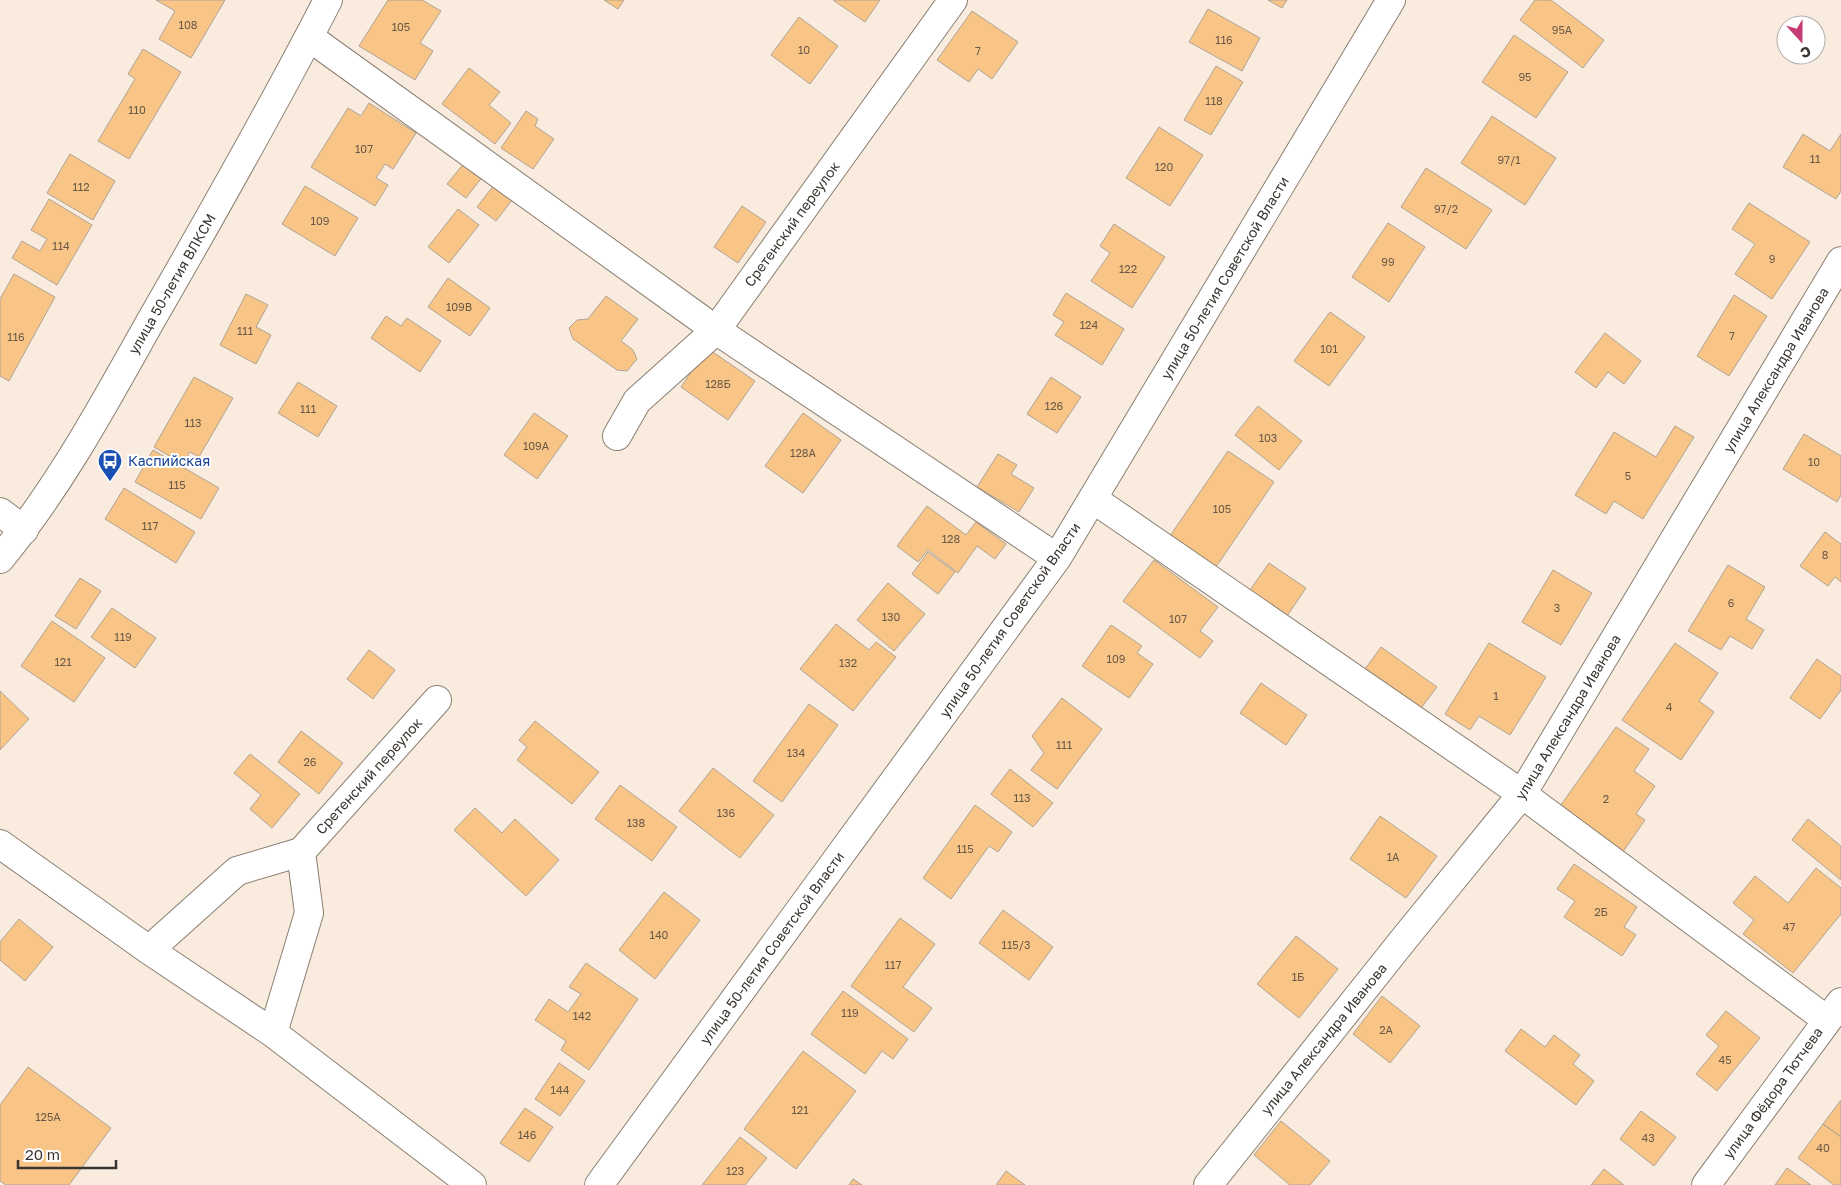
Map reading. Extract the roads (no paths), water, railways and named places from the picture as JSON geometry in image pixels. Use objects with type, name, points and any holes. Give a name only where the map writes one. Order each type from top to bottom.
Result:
[{"type":"street","name":"улица 50-летия ВЛКСМ","points":[[0,559],[24,530],[69,464],[206,224],[328,0]]},
{"type":"street","name":"Сретенский переулок","points":[[617,436],[638,401],[716,330],[953,0]]},
{"type":"street","name":"улица 50-летия Советской Власти","points":[[599,1185],[1056,558],[1391,0]]},
{"type":"street","points":[[309,37],[716,330],[1056,558]]},
{"type":"street","name":"улица Александра Иванова","points":[[1208,1185],[1522,794],[1841,261]]},
{"type":"street","points":[[1093,499],[1834,1011]]},
{"type":"street","points":[[0,512],[24,530]]},
{"type":"street","name":"Сретенский переулок","points":[[300,852],[437,700]]},
{"type":"street","points":[[0,844],[149,950],[273,1033],[472,1185]]},
{"type":"street","points":[[149,950],[237,871],[300,852],[309,914],[273,1033]]},
{"type":"street","name":"улица Фёдора Тютчева","points":[[1706,1185],[1834,1011]]},
{"type":"place","name":"Каспийская","points":[[110,482]]}]
